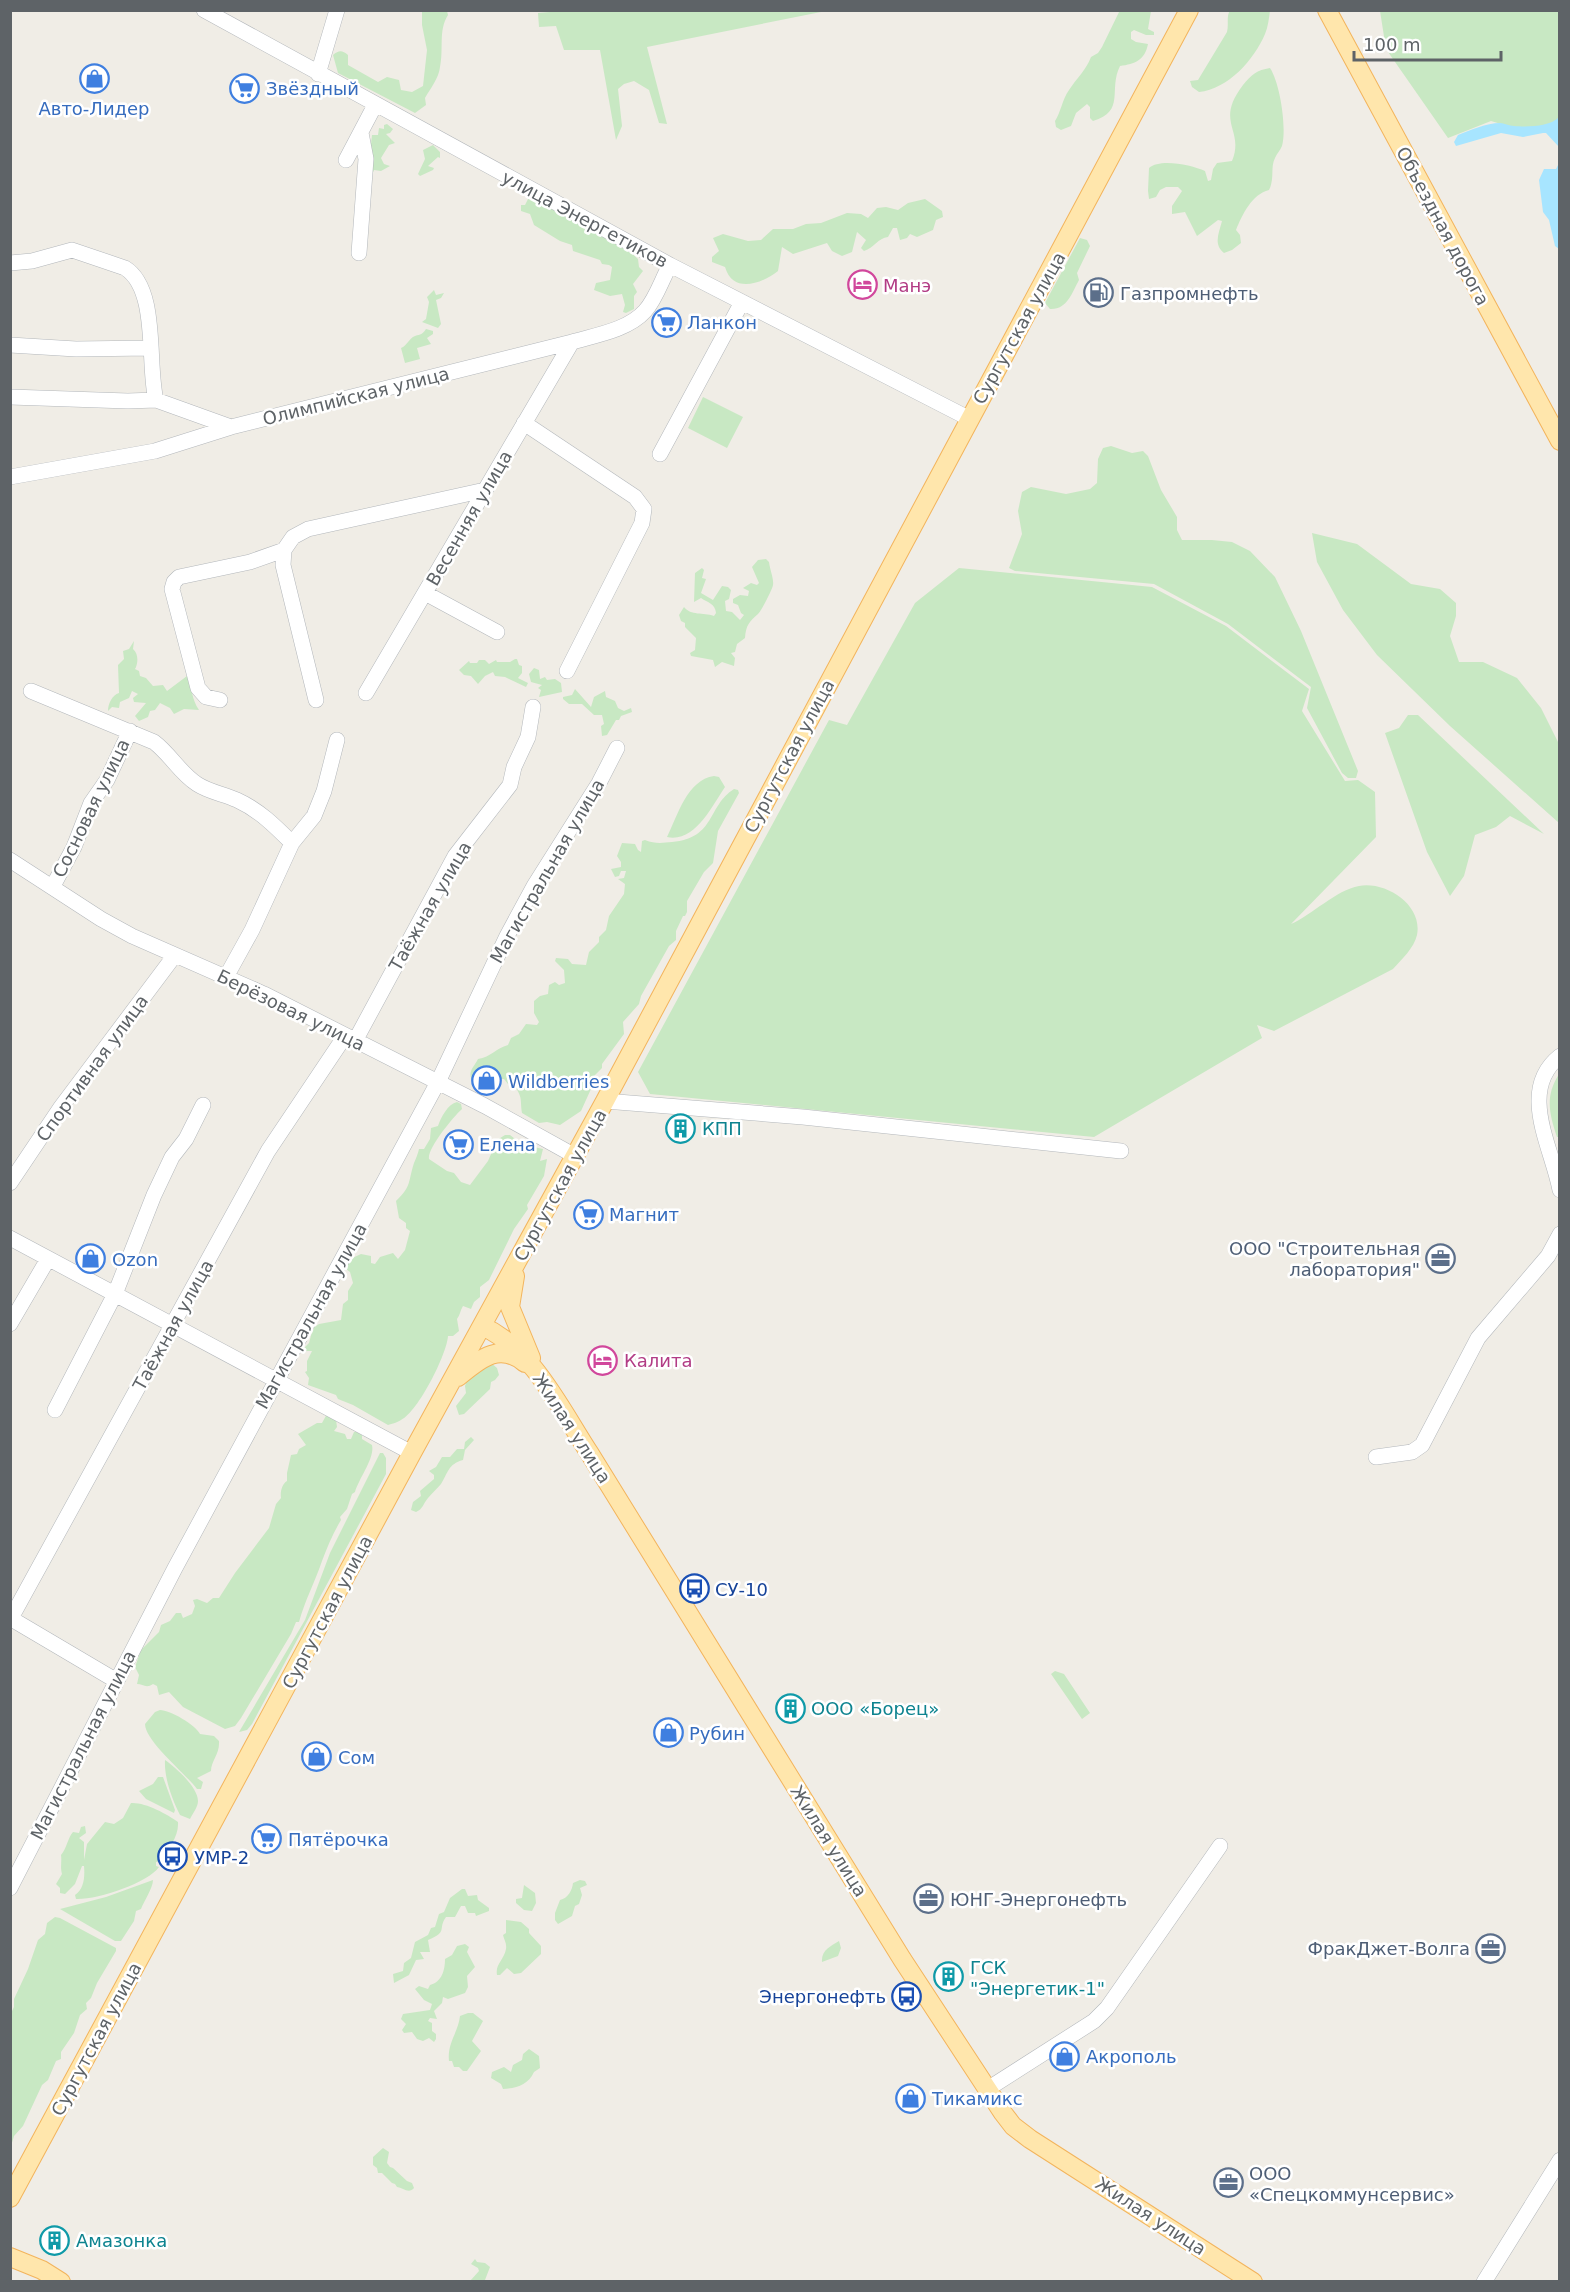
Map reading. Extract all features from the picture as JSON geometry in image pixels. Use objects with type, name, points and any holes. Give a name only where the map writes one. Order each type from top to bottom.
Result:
[{"type":"main road","name":"Сургутская улица","points":[[10,2198],[412,1453],[605,1101],[1190,10]]},
{"type":"main road","name":"Объездная дорога","points":[[1327,10],[1560,441]]},
{"type":"main road","points":[[520,1258],[510,1306],[537,1374]]},
{"type":"main road","name":"Жилая улица","points":[[482,1326],[509,1341],[537,1374],[590,1454],[884,1929],[986,2090],[1013,2126],[1253,2282]]},
{"type":"main road","points":[[449,1386],[476,1362],[497,1353],[517,1356],[537,1374]]},
{"type":"main road","points":[[10,2257],[42,2270],[61,2282]]},
{"type":"street","name":"улица Энергетиков","points":[[204,10],[670,265],[970,419]]},
{"type":"street","points":[[318,74],[337,10]]},
{"type":"street","points":[[346,160],[375,105]]},
{"type":"street","points":[[359,252],[366,159],[361,133]]},
{"type":"street","points":[[10,263],[32,261],[72,250],[125,268],[133,273],[138,280],[146,306],[152,385],[156,400]]},
{"type":"street","name":"Олимпийская улица","points":[[10,477],[154,451],[231,426],[572,342],[622,326],[646,310],[670,265]]},
{"type":"street","points":[[660,454],[742,302]]},
{"type":"street","name":"Весенняя улица","points":[[366,693],[572,342]]},
{"type":"street","points":[[10,345],[76,349],[150,348]]},
{"type":"street","points":[[10,397],[156,400],[231,426]]},
{"type":"street","points":[[525,423],[635,497],[644,509],[642,523],[567,671]]},
{"type":"street","points":[[316,700],[283,565],[284,550],[293,537],[308,529],[485,490]]},
{"type":"street","points":[[220,700],[206,697],[198,688],[172,589],[174,582],[179,577],[250,562],[284,550]]},
{"type":"street","points":[[425,593],[497,632]]},
{"type":"street","points":[[31,691],[153,742],[198,785],[214,793],[234,798],[266,817],[292,843]]},
{"type":"street","name":"Таёжная улица","points":[[11,1619],[268,1151],[350,1039],[455,856],[510,785],[514,767],[528,737],[533,707]]},
{"type":"street","name":"Сосновая улица","points":[[52,886],[74,847],[91,803],[107,780],[130,731]]},
{"type":"street","points":[[226,977],[252,930],[292,843],[314,816],[324,791],[338,740]]},
{"type":"street","name":"Магистральная улица","points":[[10,1888],[115,1680],[438,1082],[507,936],[534,886],[599,783],[616,748]]},
{"type":"street","name":"Берёзовая улица","points":[[10,860],[101,919],[264,994],[438,1082],[575,1156]]},
{"type":"street","name":"Спортивная улица","points":[[10,1183],[61,1107],[176,955]]},
{"type":"street","points":[[1560,1056],[1544,1072],[1539,1091],[1541,1118],[1560,1190]]},
{"type":"street","points":[[605,1101],[802,1117],[1121,1151]]},
{"type":"street","points":[[54,1410],[114,1294],[172,1157],[186,1139],[203,1106]]},
{"type":"street","points":[[1376,1457],[1412,1452],[1422,1445],[1478,1338],[1548,1256],[1560,1234]]},
{"type":"street","points":[[10,1238],[412,1453]]},
{"type":"street","points":[[10,1324],[48,1259]]},
{"type":"street","points":[[11,1619],[115,1680]]},
{"type":"street","points":[[986,2090],[1094,2021],[1107,2008],[1220,1846]]},
{"type":"street","points":[[1484,2282],[1560,2160]]},
{"type":"green space","points":[[1120,10],[1151,11],[1148,29],[1154,32],[1154,35],[1146,35],[1134,30],[1131,32],[1131,39],[1148,44],[1147,49],[1139,60],[1120,66],[1115,83],[1113,106],[1109,112],[1093,121],[1090,118],[1090,107],[1087,104],[1076,113],[1071,126],[1061,130],[1056,127],[1055,121],[1067,94],[1091,57],[1102,47]]},
{"type":"green space","points":[[1230,10],[1270,11],[1266,31],[1254,54],[1239,72],[1210,90],[1199,92],[1192,87],[1190,81],[1198,80],[1227,32]]},
{"type":"green space","points":[[422,11],[447,11],[448,15],[442,33],[439,71],[425,98],[426,105],[415,113],[338,73],[333,55],[342,51],[348,55],[348,65],[378,82],[387,77],[399,80],[401,90],[412,92],[423,86],[427,50]]},
{"type":"green space","points":[[561,11],[826,11],[647,47],[667,124],[659,123],[649,90],[634,81],[624,84],[618,89],[622,126],[616,140],[600,50],[564,50],[556,26],[539,27],[538,13]]},
{"type":"green space","points":[[1380,11],[1559,11],[1559,126],[1528,132],[1491,121],[1448,138],[1386,49]]},
{"type":"green space","points":[[1270,68],[1277,84],[1282,106],[1284,128],[1282,146],[1274,162],[1269,190],[1253,200],[1238,224],[1236,230],[1240,235],[1241,243],[1224,253],[1218,242],[1222,221],[1218,220],[1197,236],[1185,212],[1172,214],[1172,206],[1182,191],[1178,187],[1166,187],[1160,190],[1156,197],[1149,199],[1149,168],[1161,163],[1184,165],[1205,171],[1208,181],[1211,180],[1217,163],[1232,161],[1235,141],[1230,117],[1235,98],[1252,76],[1261,70]]},
{"type":"green space","points":[[387,124],[393,129],[386,134],[395,143],[389,145],[381,158],[384,164],[390,166],[381,171],[374,170],[370,180],[367,179],[372,135],[378,135],[379,128],[384,129],[384,125]]},
{"type":"green space","points":[[433,145],[440,152],[440,158],[438,157],[428,166],[434,168],[433,170],[420,176],[418,174],[425,159],[423,150]]},
{"type":"green space","points":[[528,199],[535,200],[623,245],[638,259],[639,267],[643,271],[633,284],[637,292],[634,296],[634,309],[623,312],[625,305],[622,294],[610,296],[594,290],[596,283],[610,280],[612,267],[602,264],[600,260],[573,251],[572,245],[560,241],[534,225],[530,214],[521,211],[521,205],[525,205]]},
{"type":"green space","points":[[925,199],[942,211],[943,217],[936,220],[933,230],[917,237],[910,234],[907,238],[900,240],[897,228],[893,228],[888,237],[864,251],[861,248],[866,240],[857,232],[852,252],[842,256],[832,251],[827,243],[793,254],[782,247],[778,271],[764,280],[748,284],[734,281],[725,267],[712,262],[712,257],[719,251],[713,238],[723,234],[748,241],[761,240],[773,229],[793,229],[806,224],[821,223],[847,213],[861,214],[868,218],[877,208],[886,207],[898,210],[908,203]]},
{"type":"green space","points":[[1080,238],[1087,240],[1090,246],[1077,273],[1079,280],[1065,304],[1056,309],[1050,309],[1045,303]]},
{"type":"green space","points":[[434,290],[436,295],[444,293],[436,300],[441,324],[438,328],[422,322],[426,319],[429,302],[427,297]]},
{"type":"green space","points":[[426,329],[433,331],[433,334],[427,338],[431,344],[417,348],[420,359],[405,363],[401,348]]},
{"type":"green space","points":[[703,397],[743,417],[727,448],[688,428]]},
{"type":"green space","points":[[1111,446],[1132,453],[1143,451],[1148,456],[1161,490],[1177,517],[1177,530],[1182,540],[1232,542],[1250,551],[1275,577],[1301,631],[1358,771],[1356,778],[1348,778],[1342,773],[1307,708],[1311,687],[1228,624],[1154,584],[1015,571],[1009,568],[1022,534],[1018,511],[1022,492],[1031,487],[1066,494],[1090,489],[1097,483],[1098,459],[1103,448]]},
{"type":"green space","points":[[1312,533],[1357,544],[1411,584],[1440,589],[1456,603],[1456,616],[1450,636],[1459,662],[1483,662],[1517,678],[1541,708],[1559,744],[1559,823],[1450,726],[1377,655],[1343,610],[1317,562]]},
{"type":"green space","points":[[766,559],[769,562],[773,580],[772,587],[760,612],[748,624],[745,638],[737,644],[735,652],[731,653],[735,658],[734,666],[722,662],[715,667],[713,660],[691,656],[690,653],[695,650],[696,638],[685,627],[679,615],[684,607],[694,613],[714,616],[716,613],[713,605],[701,598],[694,602],[695,573],[702,568],[704,570],[702,578],[706,579],[701,593],[713,600],[722,586],[731,590],[729,599],[725,601],[726,611],[732,612],[740,620],[744,615],[738,605],[733,603],[733,599],[740,595],[748,596],[749,591],[743,588],[751,583],[757,585],[759,583],[752,567],[758,560]]},
{"type":"green space","points":[[959,568],[1152,587],[1226,626],[1309,689],[1302,711],[1345,781],[1358,780],[1375,792],[1376,837],[1291,924],[1350,888],[1369,885],[1391,891],[1408,905],[1417,924],[1417,935],[1413,944],[1393,969],[1274,1031],[1257,1025],[1262,1038],[1094,1137],[650,1094],[638,1072],[829,720],[847,725],[915,603]]},
{"type":"green space","points":[[134,641],[133,649],[137,659],[135,669],[139,671],[140,676],[146,678],[153,686],[163,685],[167,691],[187,676],[199,710],[184,709],[174,714],[170,708],[160,703],[155,710],[150,711],[148,717],[139,721],[135,716],[146,703],[134,702],[133,698],[138,694],[132,691],[129,698],[120,702],[119,708],[112,707],[108,711],[111,700],[119,693],[118,665],[124,659],[123,651],[129,649]]},
{"type":"green space","points":[[515,659],[522,666],[522,673],[518,678],[528,683],[526,687],[505,677],[495,676],[493,672],[485,676],[478,684],[471,676],[464,675],[459,670],[469,661],[477,663],[479,660],[485,660],[489,664],[496,660],[497,662],[510,662]]},
{"type":"green space","points":[[534,668],[539,670],[540,679],[545,677],[547,680],[555,679],[561,683],[562,692],[539,697],[541,690],[538,688],[542,685],[531,682],[529,674]]},
{"type":"green space","points":[[575,689],[591,707],[594,697],[605,691],[606,697],[615,701],[618,708],[624,711],[631,708],[632,712],[616,720],[607,735],[602,736],[601,726],[604,724],[602,715],[594,715],[582,704],[569,704],[563,699],[563,697],[572,695]]},
{"type":"green space","points":[[1408,715],[1418,715],[1544,834],[1510,816],[1496,827],[1475,835],[1464,876],[1450,896],[1427,852],[1385,733],[1399,728]]},
{"type":"green space","points":[[719,777],[725,787],[702,821],[686,834],[667,837],[690,791],[705,779]]},
{"type":"green space","points":[[734,789],[739,793],[718,831],[713,863],[704,872],[687,901],[687,912],[676,931],[676,940],[669,946],[641,996],[639,1004],[623,1022],[624,1034],[595,1075],[593,1089],[581,1111],[560,1125],[539,1123],[522,1113],[520,1096],[514,1085],[496,1076],[487,1075],[473,1083],[471,1073],[478,1059],[508,1045],[511,1038],[519,1034],[526,1024],[537,1025],[539,1022],[534,1013],[534,1001],[548,994],[549,985],[555,982],[559,985],[565,983],[564,970],[555,961],[556,958],[568,959],[572,964],[586,965],[589,952],[599,942],[599,937],[606,930],[609,916],[624,894],[625,884],[618,879],[624,878],[626,871],[621,871],[619,876],[615,877],[611,869],[621,867],[617,856],[622,843],[635,844],[641,852],[642,841],[645,840],[662,843],[686,839],[704,828],[725,796]]},
{"type":"green space","points":[[1559,1074],[1560,1137],[1557,1137],[1552,1120],[1550,1097]]},
{"type":"green space","points":[[457,1102],[461,1104],[462,1109],[436,1141],[429,1154],[429,1159],[454,1173],[461,1182],[470,1185],[488,1161],[497,1140],[510,1135],[519,1142],[526,1140],[533,1143],[534,1147],[543,1149],[540,1161],[547,1159],[544,1176],[489,1280],[480,1287],[480,1297],[471,1309],[463,1306],[457,1319],[459,1331],[453,1336],[448,1336],[443,1356],[423,1395],[408,1415],[388,1425],[338,1399],[336,1395],[308,1385],[309,1378],[305,1372],[312,1351],[305,1351],[304,1348],[309,1343],[313,1328],[319,1324],[341,1320],[343,1304],[348,1300],[348,1291],[353,1283],[350,1272],[346,1269],[348,1260],[361,1254],[371,1256],[371,1263],[375,1264],[380,1257],[393,1253],[398,1259],[405,1250],[410,1231],[406,1228],[406,1223],[399,1218],[396,1201],[407,1187],[419,1149],[424,1149],[430,1139],[431,1128],[438,1126],[448,1108]]},
{"type":"green space","points":[[490,1362],[497,1368],[499,1375],[491,1382],[490,1389],[464,1414],[459,1415],[456,1406],[466,1393],[467,1380],[476,1375],[474,1371]]},
{"type":"green space","points":[[328,1412],[336,1420],[337,1427],[334,1431],[345,1434],[347,1439],[351,1439],[354,1432],[362,1435],[362,1439],[372,1445],[371,1456],[347,1509],[340,1517],[341,1520],[326,1551],[299,1622],[296,1622],[241,1718],[235,1726],[225,1729],[183,1707],[169,1692],[159,1695],[157,1686],[153,1684],[146,1686],[137,1684],[139,1675],[135,1667],[141,1650],[159,1632],[161,1625],[170,1621],[176,1613],[181,1613],[183,1618],[192,1614],[195,1606],[193,1600],[197,1599],[207,1603],[213,1598],[219,1598],[269,1528],[276,1504],[281,1498],[282,1488],[287,1481],[291,1455],[297,1454],[299,1449],[306,1445],[298,1434],[317,1423],[322,1423]]},
{"type":"green space","points":[[471,1437],[474,1440],[465,1450],[463,1460],[451,1466],[441,1484],[420,1509],[416,1512],[411,1510],[413,1502],[421,1496],[420,1491],[434,1479],[434,1475],[429,1471],[436,1467],[442,1457],[450,1457],[457,1449],[464,1449],[465,1442]]},
{"type":"green space","points":[[380,1453],[383,1453],[386,1458],[386,1474],[252,1724],[247,1730],[239,1732],[305,1620],[330,1553]]},
{"type":"green space","points":[[1055,1671],[1064,1674],[1090,1713],[1082,1719],[1051,1674]]},
{"type":"green space","points":[[160,1710],[176,1715],[188,1722],[200,1734],[214,1736],[219,1741],[211,1771],[197,1778],[203,1782],[201,1789],[197,1789],[151,1739],[145,1724],[155,1712]]},
{"type":"green space","points":[[165,1760],[185,1778],[197,1796],[197,1806],[190,1819],[180,1815],[174,1802],[167,1781]]},
{"type":"green space","points":[[158,1777],[163,1777],[175,1810],[174,1813],[146,1799],[139,1791],[153,1784]]},
{"type":"green space","points":[[131,1803],[149,1806],[178,1822],[173,1842],[162,1861],[156,1862],[156,1866],[159,1867],[144,1879],[121,1889],[96,1897],[76,1899],[75,1895],[83,1882],[84,1866],[82,1866],[75,1884],[65,1894],[60,1893],[60,1888],[56,1884],[62,1874],[61,1855],[71,1834],[79,1833],[81,1827],[85,1826],[86,1833],[79,1838],[84,1842],[84,1860],[87,1844],[105,1822],[114,1824],[123,1818]]},
{"type":"green space","points":[[153,1880],[141,1909],[136,1911],[134,1921],[121,1941],[115,1941],[60,1909],[106,1897]]},
{"type":"green space","points":[[580,1880],[585,1881],[587,1885],[580,1888],[582,1895],[579,1904],[575,1906],[572,1916],[558,1924],[555,1920],[555,1913],[560,1900],[569,1894],[573,1883]]},
{"type":"green space","points":[[524,1885],[535,1893],[536,1903],[532,1911],[524,1910],[516,1903],[516,1899],[522,1898]]},
{"type":"green space","points":[[465,1889],[468,1896],[477,1895],[478,1900],[489,1908],[489,1911],[476,1916],[475,1913],[468,1913],[465,1906],[461,1906],[455,1917],[446,1917],[441,1932],[428,1940],[430,1952],[420,1952],[424,1959],[416,1960],[409,1975],[394,1983],[393,1974],[403,1971],[404,1963],[411,1958],[415,1942],[428,1935],[431,1928],[435,1927],[439,1914],[444,1912],[450,1898]]},
{"type":"green space","points":[[55,1917],[116,1948],[116,1951],[91,1998],[86,2003],[87,2009],[80,2015],[74,2033],[61,2052],[61,2059],[56,2061],[48,2080],[42,2085],[23,2126],[14,2136],[11,2146],[10,2015],[14,2007],[14,1999],[38,1940],[45,1934],[47,1923]]},
{"type":"green space","points":[[506,1920],[521,1922],[529,1929],[529,1933],[541,1946],[541,1954],[521,1973],[514,1974],[507,1968],[497,1975],[497,1968],[506,1949],[503,1935],[506,1933]]},
{"type":"green space","points":[[839,1941],[841,1948],[838,1956],[822,1962],[825,1951]]},
{"type":"green space","points":[[465,1944],[469,1947],[467,1952],[475,1967],[467,1976],[468,1987],[465,1993],[448,1999],[443,1997],[442,2003],[434,2011],[437,2019],[430,2018],[428,2021],[432,2023],[432,2031],[436,2034],[434,2042],[429,2038],[423,2041],[417,2039],[412,2032],[404,2033],[402,2030],[406,2024],[401,2019],[403,2014],[430,2010],[432,2004],[424,2000],[415,1989],[419,1986],[428,1989],[437,1981],[443,1971],[445,1959],[452,1955],[457,1946]]},
{"type":"green space","points":[[473,2013],[483,2021],[472,2041],[481,2051],[467,2071],[463,2071],[459,2067],[454,2067],[452,2061],[449,2061],[449,2055],[460,2016]]},
{"type":"green space","points":[[529,2049],[539,2056],[540,2068],[525,2083],[503,2089],[501,2084],[491,2078],[492,2072],[504,2067],[511,2072],[513,2065],[522,2060],[523,2054]]},
{"type":"green space","points":[[383,2148],[389,2152],[387,2163],[412,2183],[414,2188],[412,2190],[397,2187],[382,2173],[378,2173],[377,2168],[373,2165],[373,2157]]},
{"type":"green space","points":[[475,2259],[490,2267],[485,2280],[470,2281],[479,2271],[471,2264]]},
{"type":"water","points":[[1559,117],[1559,147],[1546,133],[1523,137],[1501,133],[1456,146],[1454,142],[1458,135],[1489,124],[1538,126],[1550,123]]},
{"type":"water","points":[[1559,163],[1559,249],[1555,246],[1549,220],[1543,212],[1539,180],[1544,169],[1556,169]]},
{"type":"place","name":"Авто-Лидер","points":[[94,79]]},
{"type":"place","name":"Звёздный","points":[[245,88]]},
{"type":"place","name":"Манэ","points":[[862,285]]},
{"type":"place","name":"Газпромнефть","points":[[1099,293]]},
{"type":"place","name":"Ланкон","points":[[666,322]]},
{"type":"place","name":"Wildberries","points":[[487,1081]]},
{"type":"place","name":"КПП","points":[[681,1128]]},
{"type":"place","name":"Елена","points":[[458,1144]]},
{"type":"place","name":"Магнит","points":[[588,1214]]},
{"type":"place","name":"ООО \"Строительная лаборатория\"","points":[[1441,1258]]},
{"type":"place","name":"Ozon","points":[[91,1259]]},
{"type":"place","name":"Калита","points":[[603,1360]]},
{"type":"place","name":"СУ-10","points":[[694,1589]]},
{"type":"place","name":"ООО «Борец»","points":[[790,1708]]},
{"type":"place","name":"Рубин","points":[[668,1733]]},
{"type":"place","name":"Сом","points":[[317,1757]]},
{"type":"place","name":"Пятёрочка","points":[[267,1839]]},
{"type":"place","name":"УМР-2","points":[[173,1857]]},
{"type":"place","name":"ЮНГ-Энергонефть","points":[[929,1899]]},
{"type":"place","name":"ФракДжет-Волга","points":[[1491,1948]]},
{"type":"place","name":"ГСК \"Энергетик-1\"","points":[[949,1977]]},
{"type":"place","name":"Энергонефть","points":[[907,1996]]},
{"type":"place","name":"Акрополь","points":[[1065,2056]]},
{"type":"place","name":"Тикамикс","points":[[911,2098]]},
{"type":"place","name":"ООО «Спецкоммунсервис»","points":[[1228,2183]]},
{"type":"place","name":"Амазонка","points":[[55,2240]]}]
